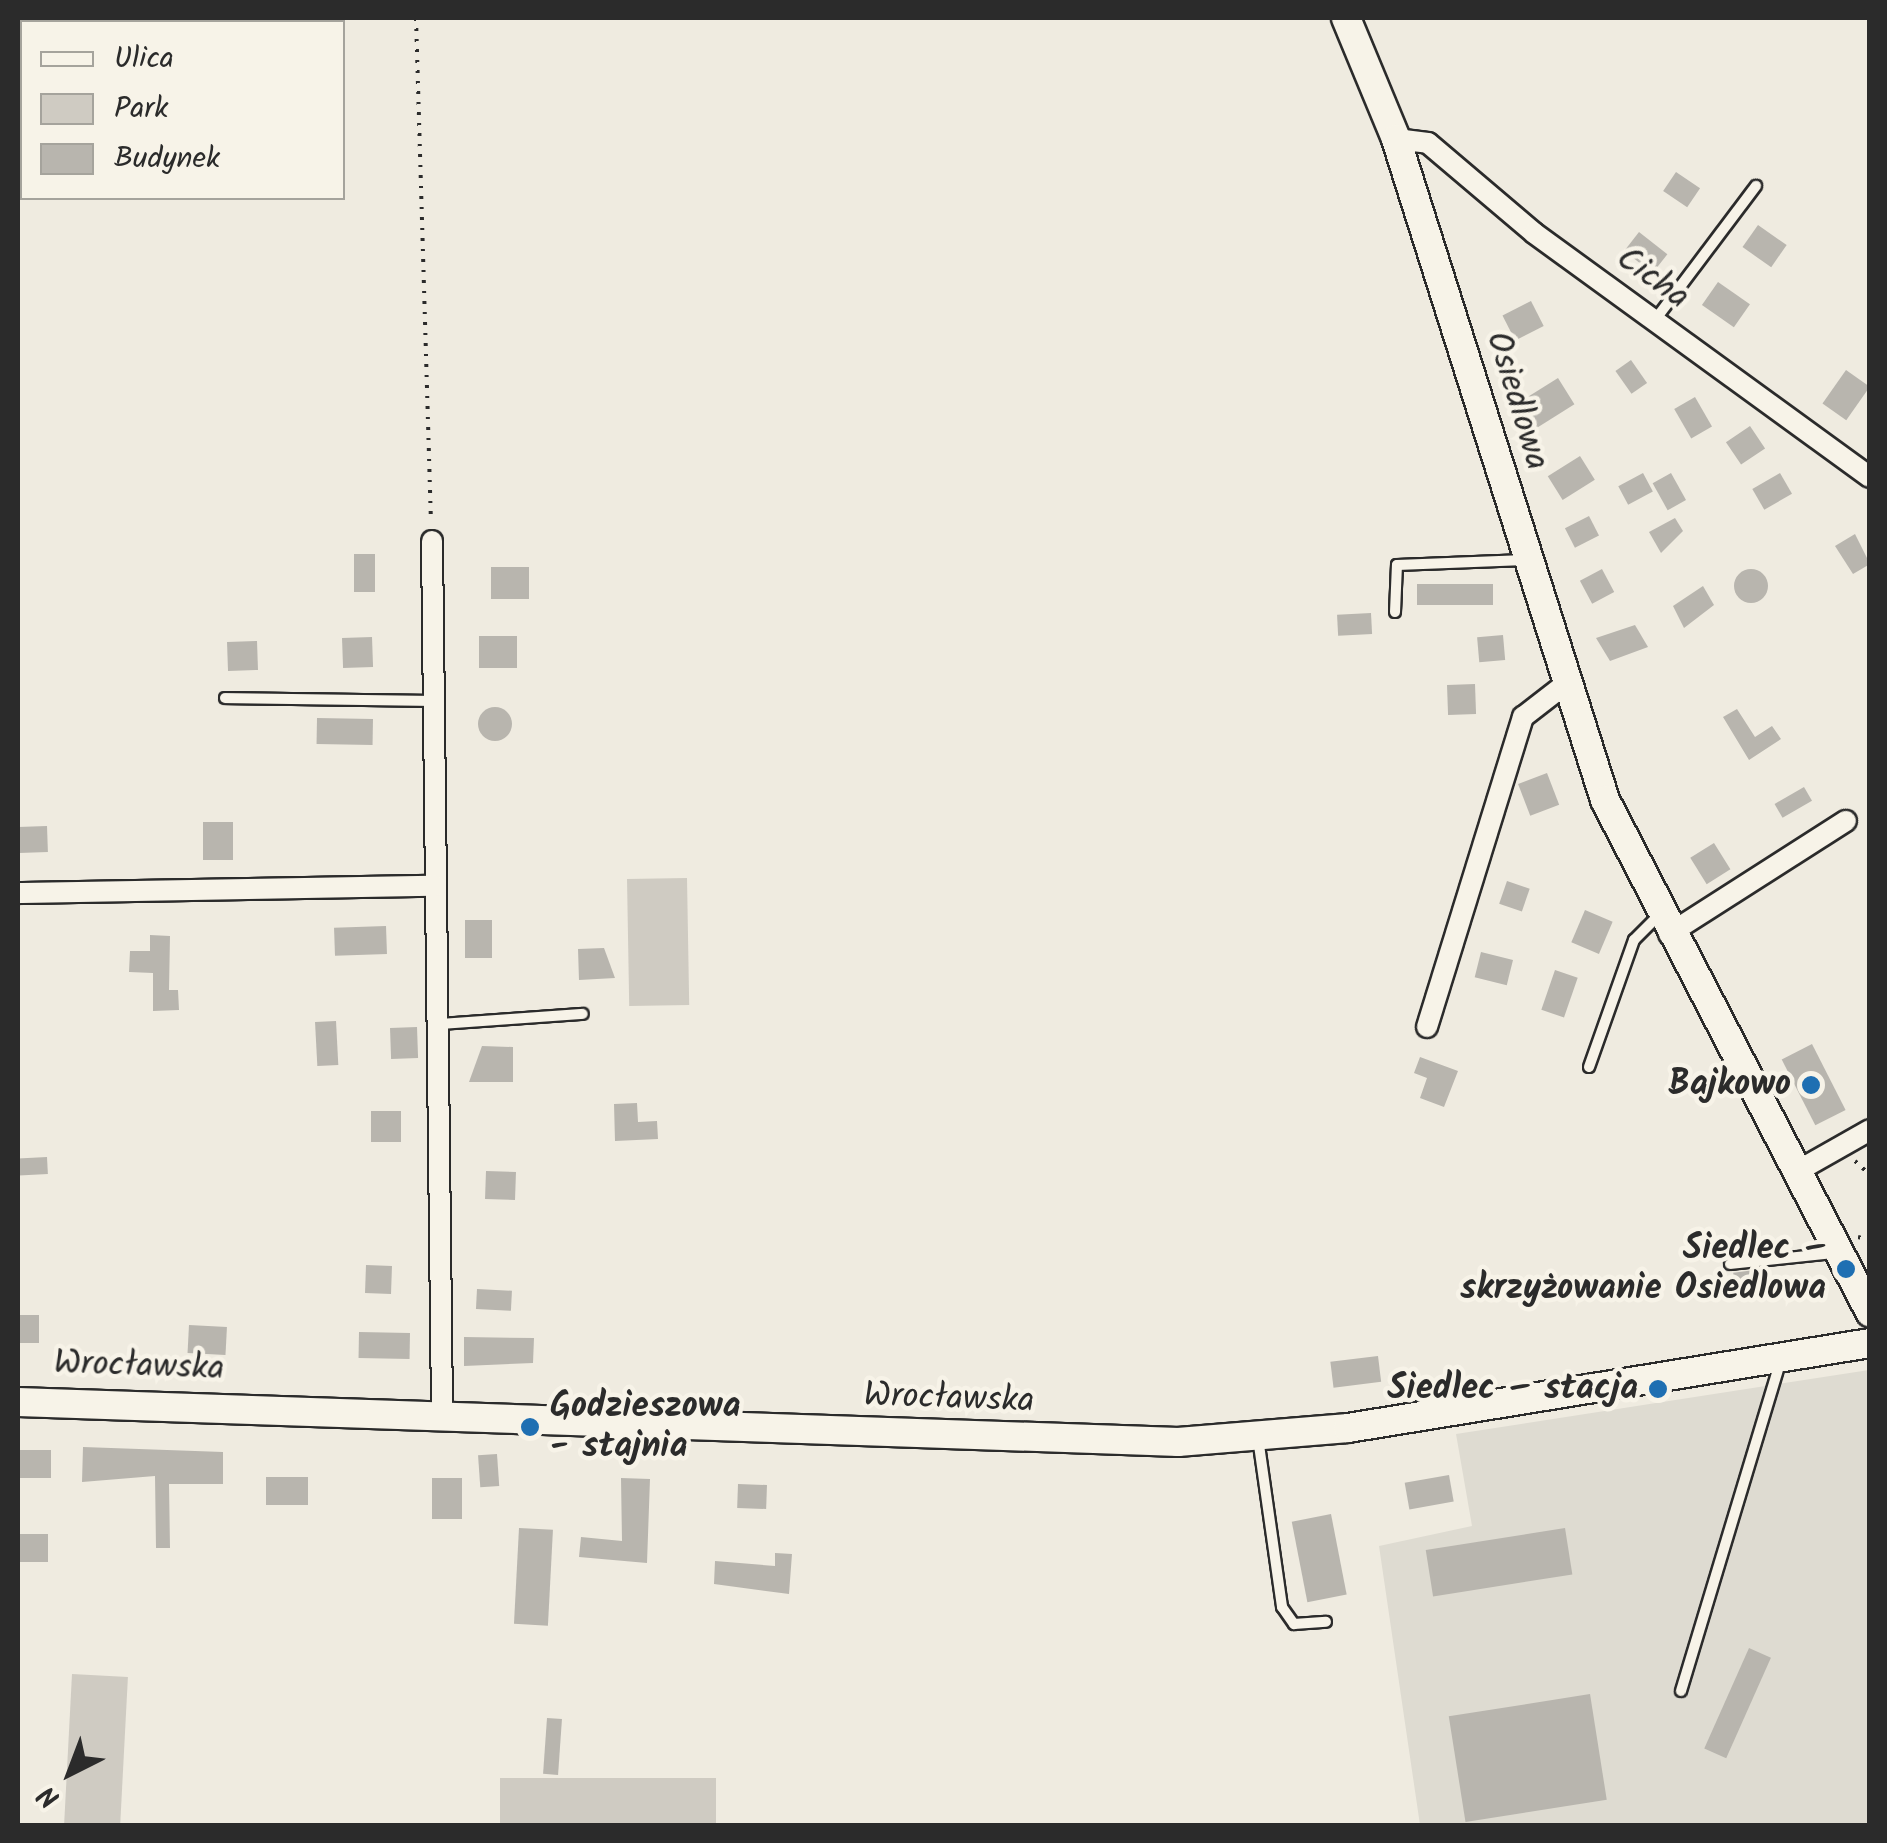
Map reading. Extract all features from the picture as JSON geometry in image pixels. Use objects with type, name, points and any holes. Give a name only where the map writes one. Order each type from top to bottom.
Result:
[{"type":"street","name":"Osiedlowa","points":[[1346,18],[1396,140],[1563,686],[1664,924],[1794,1173],[1845,1243],[1870,1312]]},
{"type":"street","name":"Cicha","points":[[1396,140],[1428,143],[1654,321],[1870,478]]},
{"type":"street","points":[[432,541],[430,701],[442,1024],[442,1414]]},
{"type":"street","points":[[1427,1027],[1523,718],[1563,686]]},
{"type":"street","points":[[1664,924],[1846,821]]},
{"type":"street","points":[[18,894],[436,886]]},
{"type":"street","points":[[1794,1173],[1870,1130]]},
{"type":"street","name":"Wrocławska","points":[[18,1402],[442,1414],[1024,1440],[1258,1437],[1870,1343]]},
{"type":"lane","points":[[1654,321],[1756,186]]},
{"type":"lane","points":[[1396,612],[1396,565],[1525,560]]},
{"type":"lane","points":[[225,698],[430,701]]},
{"type":"lane","points":[[1589,1066],[1634,940],[1664,924]]},
{"type":"lane","points":[[442,1024],[584,1014]]},
{"type":"lane","points":[[1730,1264],[1845,1243]]},
{"type":"lane","points":[[1680,1691],[1782,1356]]},
{"type":"lane","points":[[1258,1437],[1282,1607],[1294,1624],[1326,1622]]},
{"type":"path","points":[[416,18],[432,541]]},
{"type":"path","points":[[1845,1243],[1870,1240]]},
{"type":"shaded area","points":[[1869,1370],[1869,1825],[1420,1825],[1379,1546],[1472,1526],[1456,1434]]},
{"type":"green space","points":[[687,878],[689,1005],[629,1006],[627,879]]},
{"type":"green space","points":[[72,1674],[128,1677],[120,1826],[64,1825]]},
{"type":"green space","points":[[500,1778],[716,1778],[716,1825],[500,1825]]},
{"type":"building","points":[[1676,172],[1700,188],[1687,207],[1663,191]]},
{"type":"building","points":[[1758,225],[1787,245],[1771,267],[1743,247]]},
{"type":"building","points":[[1639,232],[1667,254],[1653,273],[1624,251]]},
{"type":"building","points":[[1718,282],[1750,304],[1734,327],[1702,305]]},
{"type":"building","points":[[1531,301],[1544,326],[1515,340],[1502,316]]},
{"type":"building","points":[[1631,360],[1647,383],[1631,394],[1615,371]]},
{"type":"building","points":[[1846,370],[1870,387],[1846,420],[1822,404]]},
{"type":"building","points":[[1558,378],[1574,404],[1536,428],[1520,402]]},
{"type":"building","points":[[1695,397],[1712,426],[1691,438],[1674,409]]},
{"type":"building","points":[[1750,426],[1765,448],[1741,465],[1726,442]]},
{"type":"building","points":[[1580,456],[1595,480],[1563,500],[1548,476]]},
{"type":"building","points":[[1643,473],[1653,492],[1628,505],[1618,486]]},
{"type":"building","points":[[1671,473],[1686,500],[1668,510],[1653,483]]},
{"type":"building","points":[[1780,473],[1792,494],[1764,510],[1752,489]]},
{"type":"building","points":[[1589,516],[1599,536],[1575,548],[1565,528]]},
{"type":"building","points":[[1675,518],[1683,531],[1661,553],[1649,532]]},
{"type":"building","points":[[1855,534],[1870,564],[1853,574],[1835,546]]},
{"type":"building","points":[[354,554],[375,554],[375,592],[354,592]]},
{"type":"building","points":[[491,567],[529,567],[529,599],[491,599]]},
{"type":"building","points":[[1602,569],[1614,592],[1592,604],[1580,581]]},
{"type":"building","points":[[1751,569],[1763,574],[1768,586],[1763,598],[1751,603],[1739,598],[1734,586],[1739,574]]},
{"type":"building","points":[[1417,584],[1493,584],[1493,605],[1417,605]]},
{"type":"building","points":[[1703,586],[1714,605],[1684,628],[1673,606]]},
{"type":"building","points":[[1371,613],[1372,634],[1338,636],[1337,615]]},
{"type":"building","points":[[1635,625],[1648,647],[1610,661],[1596,638]]},
{"type":"building","points":[[1503,635],[1505,660],[1479,662],[1477,637]]},
{"type":"building","points":[[479,636],[517,636],[517,668],[479,668]]},
{"type":"building","points":[[372,637],[373,667],[343,668],[342,638]]},
{"type":"building","points":[[257,641],[258,670],[228,671],[227,642]]},
{"type":"building","points":[[1475,684],[1476,714],[1448,715],[1447,685]]},
{"type":"building","points":[[495,707],[507,712],[512,724],[507,736],[495,741],[483,736],[478,724],[483,712]]},
{"type":"building","points":[[1737,709],[1755,737],[1772,726],[1781,739],[1749,760],[1723,717]]},
{"type":"building","points":[[317,718],[373,719],[373,745],[317,744]]},
{"type":"building","points":[[1547,773],[1559,805],[1530,816],[1518,784]]},
{"type":"building","points":[[1804,787],[1812,801],[1783,818],[1775,804]]},
{"type":"building","points":[[203,822],[233,822],[233,860],[203,860]]},
{"type":"building","points":[[47,826],[48,852],[19,853],[18,827]]},
{"type":"building","points":[[1714,843],[1730,869],[1707,884],[1690,858]]},
{"type":"building","points":[[1507,881],[1530,889],[1522,912],[1499,904]]},
{"type":"building","points":[[1585,910],[1613,922],[1599,954],[1571,942]]},
{"type":"building","points":[[465,920],[492,920],[492,958],[465,958]]},
{"type":"building","points":[[386,926],[387,954],[335,956],[334,928]]},
{"type":"building","points":[[150,935],[170,936],[169,990],[178,990],[179,1010],[153,1011],[153,973],[129,972],[130,951],[150,951]]},
{"type":"building","points":[[604,948],[615,978],[579,980],[578,949]]},
{"type":"building","points":[[1481,952],[1513,960],[1507,985],[1475,977]]},
{"type":"building","points":[[1555,970],[1578,978],[1564,1018],[1541,1010]]},
{"type":"building","points":[[336,1021],[338,1065],[317,1066],[315,1022]]},
{"type":"building","points":[[417,1027],[418,1058],[391,1059],[390,1028]]},
{"type":"building","points":[[1812,1044],[1846,1110],[1815,1125],[1782,1059]]},
{"type":"building","points":[[482,1046],[513,1047],[513,1082],[469,1082]]},
{"type":"building","points":[[1420,1057],[1458,1071],[1444,1107],[1420,1098],[1427,1078],[1414,1073]]},
{"type":"building","points":[[637,1103],[638,1122],[657,1121],[658,1139],[615,1141],[614,1104]]},
{"type":"building","points":[[371,1111],[401,1111],[401,1142],[371,1142]]},
{"type":"building","points":[[47,1157],[48,1174],[19,1175],[18,1159]]},
{"type":"building","points":[[486,1171],[516,1172],[515,1200],[485,1199]]},
{"type":"building","points":[[366,1265],[392,1266],[391,1294],[365,1293]]},
{"type":"building","points":[[1763,1269],[1766,1292],[1736,1295],[1733,1273]]},
{"type":"building","points":[[477,1289],[512,1291],[511,1311],[476,1309]]},
{"type":"building","points":[[18,1315],[39,1315],[39,1343],[18,1343]]},
{"type":"building","points":[[189,1325],[227,1327],[225,1355],[188,1353]]},
{"type":"building","points":[[359,1332],[410,1333],[410,1359],[359,1358]]},
{"type":"building","points":[[464,1337],[534,1338],[533,1363],[464,1366]]},
{"type":"building","points":[[1378,1356],[1381,1382],[1334,1388],[1330,1362]]},
{"type":"building","points":[[83,1447],[223,1452],[223,1484],[169,1484],[170,1548],[156,1548],[155,1476],[82,1482]]},
{"type":"building","points":[[18,1450],[51,1450],[51,1478],[18,1478]]},
{"type":"building","points":[[497,1454],[499,1486],[480,1487],[478,1455]]},
{"type":"building","points":[[1449,1475],[1454,1502],[1409,1509],[1405,1483]]},
{"type":"building","points":[[266,1477],[308,1477],[308,1505],[266,1505]]},
{"type":"building","points":[[432,1478],[462,1478],[462,1519],[432,1519]]},
{"type":"building","points":[[621,1478],[650,1479],[647,1563],[579,1557],[581,1537],[622,1541]]},
{"type":"building","points":[[738,1484],[767,1485],[766,1509],[737,1508]]},
{"type":"building","points":[[1331,1514],[1347,1594],[1307,1602],[1292,1522]]},
{"type":"building","points":[[519,1528],[553,1530],[548,1626],[514,1624]]},
{"type":"building","points":[[1565,1528],[1572,1574],[1433,1596],[1426,1550]]},
{"type":"building","points":[[18,1534],[48,1534],[48,1562],[18,1562]]},
{"type":"building","points":[[775,1553],[792,1554],[789,1594],[714,1584],[715,1561],[775,1566]]},
{"type":"building","points":[[1749,1648],[1771,1658],[1726,1758],[1704,1748]]},
{"type":"building","points":[[1590,1694],[1607,1800],[1465,1822],[1449,1716]]},
{"type":"building","points":[[547,1718],[562,1719],[558,1775],[543,1774]]},
{"type":"place","name":"Bajkowo","points":[[1811,1085]]},
{"type":"place","name":"Siedlec – skrzyżowanie Osiedlowa","points":[[1846,1269]]},
{"type":"place","name":"Siedlec – stacja","points":[[1658,1389]]},
{"type":"place","name":"Godzieszowa - stajnia","points":[[530,1427]]}]
